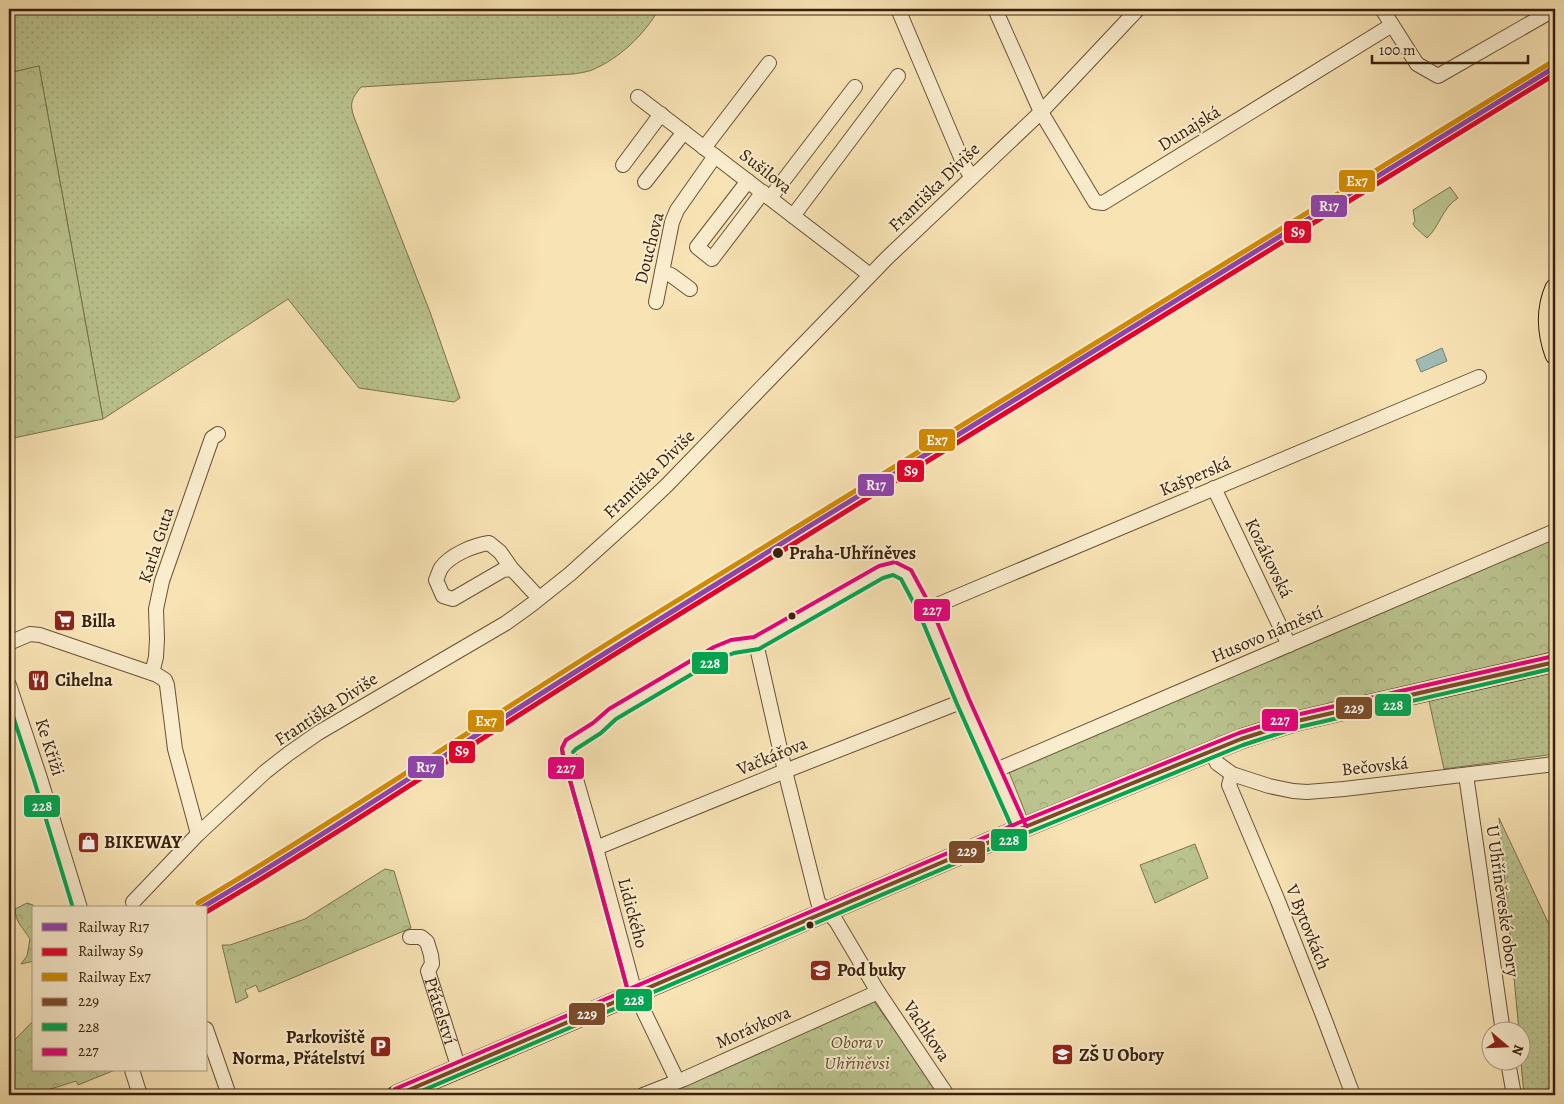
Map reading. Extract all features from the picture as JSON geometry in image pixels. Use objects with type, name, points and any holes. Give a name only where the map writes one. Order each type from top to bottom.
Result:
[{"type":"main road","points":[[1554,350],[1549,337],[1548,313],[1555,288]]},
{"type":"main road","name":"Přátelství","points":[[397,1095],[1020,828],[1241,739],[1297,721],[1555,662]]},
{"type":"street","points":[[898,9],[965,167],[972,177]]},
{"type":"street","points":[[995,9],[1041,112]]},
{"type":"street","name":"Františka Diviše","points":[[133,902],[198,834],[266,772],[318,733],[506,623],[540,598],[632,518],[667,485],[870,275],[1041,112],[1138,9]]},
{"type":"street","points":[[1382,9],[1417,64],[1438,76],[1555,9]]},
{"type":"street","name":"Dunajská","points":[[1041,112],[1094,202],[1103,203],[1392,25]]},
{"type":"street","points":[[710,152],[769,63]]},
{"type":"street","points":[[793,216],[898,76]]},
{"type":"street","points":[[748,181],[697,247],[712,258],[855,87]]},
{"type":"street","name":"Sušilova","points":[[638,97],[870,275]]},
{"type":"street","points":[[623,165],[661,114]]},
{"type":"street","points":[[645,182],[684,132]]},
{"type":"street","name":"Douchova","points":[[656,302],[672,222],[710,152]]},
{"type":"street","points":[[662,272],[672,275],[690,289]]},
{"type":"street","name":"Kašperská","points":[[925,610],[1479,376]]},
{"type":"street","name":"Karla Guta","points":[[152,673],[156,657],[156,609],[162,581],[212,438],[218,434]]},
{"type":"street","name":"Kozákovská","points":[[1214,488],[1289,645]]},
{"type":"street","name":"Husovo náměstí","points":[[994,771],[1555,531]]},
{"type":"street","points":[[512,569],[503,570],[453,599],[443,596],[436,580],[441,568],[454,557],[475,545],[489,543],[500,552],[512,569],[540,598]]},
{"type":"street","points":[[756,643],[881,572],[894,568],[906,574],[925,610],[963,701],[1020,828]]},
{"type":"street","points":[[9,643],[30,634],[40,635],[152,673],[165,680],[175,749],[198,834]]},
{"type":"street","name":"Lidického","points":[[677,1080],[635,993],[568,749],[571,744],[598,728],[612,714],[711,656],[738,644],[756,643]]},
{"type":"street","name":"Vachkova","points":[[756,643],[785,771],[818,902],[836,921],[878,992],[947,1095]]},
{"type":"street","name":"Ke Kříži","points":[[9,685],[38,770],[79,906]]},
{"type":"street","name":"Vačkářova","points":[[596,848],[963,701]]},
{"type":"street","name":"Bečovská","points":[[1212,751],[1218,763],[1232,774],[1269,786],[1307,792],[1555,764]]},
{"type":"street","name":"V Bytovkách","points":[[1232,774],[1228,786],[1281,910],[1349,1094]]},
{"type":"street","name":"U Uhříněveské obory","points":[[1466,775],[1503,1022]]},
{"type":"street","name":"Přátelství","points":[[410,937],[421,937],[427,942],[432,964],[428,971],[459,1069]]},
{"type":"street","name":"Morávkova","points":[[643,1095],[677,1080],[684,1079],[878,992]]},
{"type":"street","points":[[208,1035],[229,1095]]},
{"type":"street","points":[[133,1072],[140,1095]]},
{"type":"street","points":[[1510,1072],[1514,1095]]},
{"type":"green space","points":[[9,9],[659,9],[639,37],[612,59],[590,71],[573,74],[361,87],[354,98],[352,108],[354,117],[430,312],[460,398],[454,402],[359,388],[288,299],[103,419],[39,66],[9,73]]},
{"type":"green space","points":[[39,66],[103,419],[9,439],[9,73]]},
{"type":"green space","points":[[1450,187],[1458,198],[1448,207],[1427,238],[1413,224],[1415,221],[1413,210]]},
{"type":"green space","points":[[1555,536],[1555,651],[1289,718],[1027,817],[1009,772]]},
{"type":"green space","points":[[1555,670],[1555,754],[1444,769],[1429,701]]},
{"type":"green space","points":[[1499,818],[1555,937],[1555,1095],[1524,1095],[1522,1072],[1532,1072],[1532,1022],[1518,1022]]},
{"type":"green space","points":[[1195,844],[1208,878],[1155,903],[1140,865]]},
{"type":"green space","points":[[385,869],[394,871],[411,928],[259,992],[256,985],[245,990],[248,997],[236,1003],[222,945],[230,945],[305,919]]},
{"type":"green space","points":[[27,903],[34,906],[32,906],[32,961],[21,964],[27,956],[30,939],[18,922],[15,909]]},
{"type":"green space","name":"Obora v Uhříněvsi","points":[[872,999],[942,1095],[654,1095]]},
{"type":"green space","points":[[32,1022],[32,1072],[110,1072],[78,1085],[76,1081],[32,1095],[9,1095],[9,1046]]},
{"type":"water","points":[[1442,348],[1447,361],[1421,372],[1416,360]]},
{"type":"rail line","name":"Ex7","points":[[198,903],[307,836],[631,629],[1552,62]]},
{"type":"rail line","name":"R17","points":[[204,906],[255,876],[575,672],[744,567],[1555,67]]},
{"type":"rail line","name":"S9","points":[[208,911],[314,847],[631,644],[1555,74]]},
{"type":"transit line","name":"227","points":[[629,995],[563,757],[562,748],[566,740],[593,723],[609,709],[714,647],[731,640],[754,637],[879,566],[895,562],[911,570],[931,607],[969,699],[1026,826]]},
{"type":"transit line","name":"228","points":[[573,752],[601,733],[616,719],[714,661],[734,653],[759,649],[883,578],[893,575],[901,579],[919,613],[1014,832]]},
{"type":"transit line","name":"227","points":[[395,1089],[1018,823],[1239,733],[1296,715],[1554,656]]},
{"type":"transit line","name":"229","points":[[397,1095],[1020,829],[1241,739],[1297,721],[1555,662]]},
{"type":"transit line","name":"228","points":[[412,1095],[1022,835],[1243,745],[1299,727],[1555,668]]},
{"type":"transit line","name":"228","points":[[9,704],[72,906]]},
{"type":"transit line","name":"228","points":[[562,750],[629,995]]},
{"type":"place","name":"Praha-Uhříněves","points":[[778,553]]},
{"type":"place","name":"Billa","points":[[65,621]]},
{"type":"place","name":"Cihelna","points":[[39,680]]},
{"type":"place","name":"BIKEWAY","points":[[88,842]]},
{"type":"place","name":"Pod buky","points":[[821,970]]},
{"type":"place","name":"Parkoviště Norma, Přátelství","points":[[381,1047]]},
{"type":"place","name":"ZŠ U Obory","points":[[1063,1055]]}]
